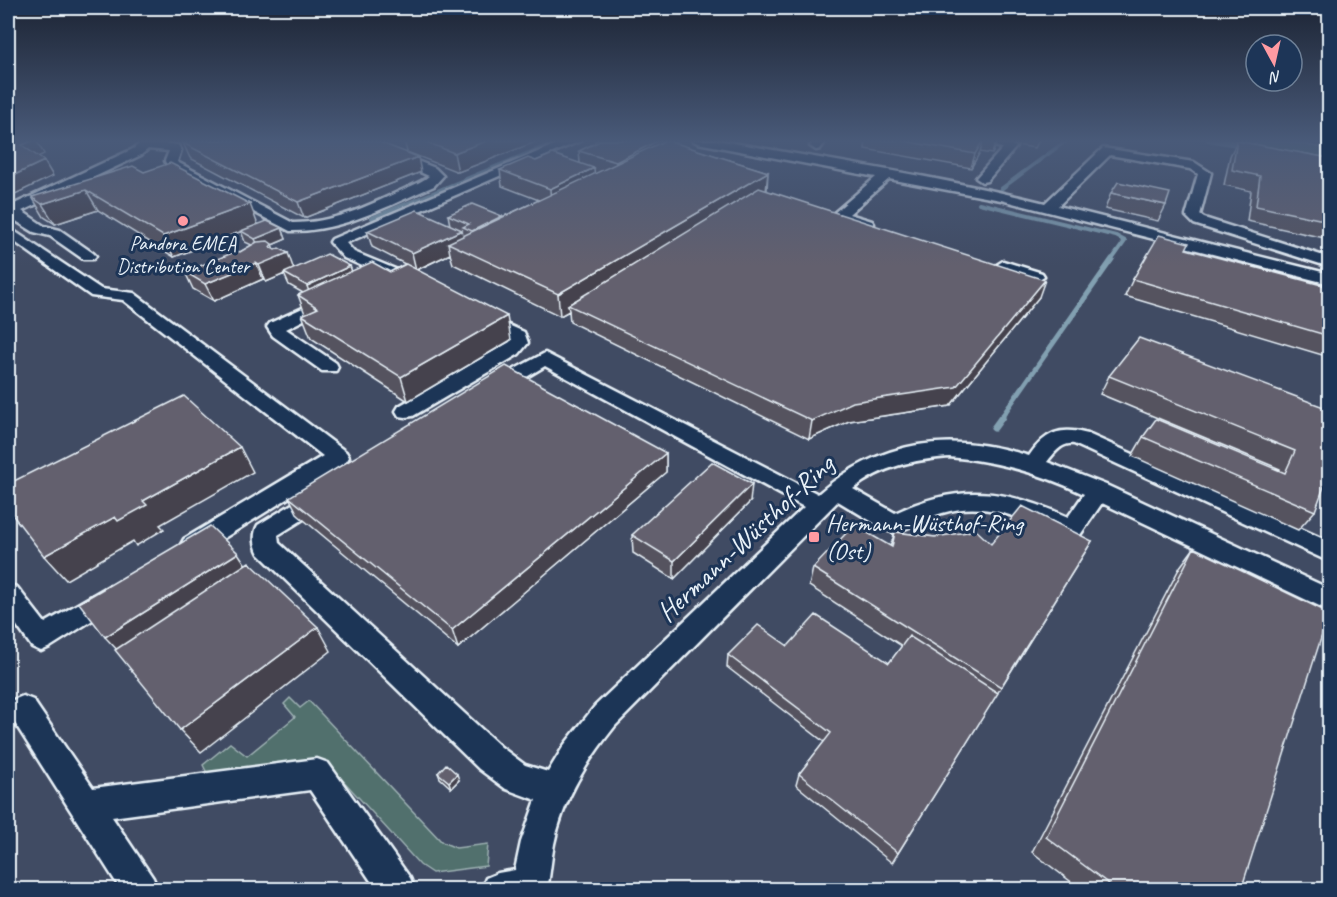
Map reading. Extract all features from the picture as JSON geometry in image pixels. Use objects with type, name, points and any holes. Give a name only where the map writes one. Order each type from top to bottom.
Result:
[{"type":"street","points":[[9,211],[74,182]]},
{"type":"street","points":[[206,182],[290,226],[299,228],[338,221],[430,182]]},
{"type":"street","points":[[412,282],[349,255],[341,249],[337,242],[455,182]]},
{"type":"street","points":[[877,227],[837,214],[878,182]]},
{"type":"street","points":[[930,182],[1048,208],[1329,279]]},
{"type":"street","points":[[974,190],[976,182]]},
{"type":"street","points":[[1048,208],[1075,182]]},
{"type":"street","points":[[1202,182],[1193,216],[1199,221],[1329,263]]},
{"type":"street","points":[[9,211],[39,229],[55,233],[88,256]]},
{"type":"street","points":[[8,231],[97,293],[128,296],[338,457],[179,554]]},
{"type":"street","points":[[8,254],[30,246]]},
{"type":"street","points":[[990,262],[1036,276]]},
{"type":"street","points":[[367,282],[388,272]]},
{"type":"street","points":[[328,367],[279,332],[276,327],[346,293]]},
{"type":"street","points":[[406,411],[513,350],[519,344],[518,336],[475,314]]},
{"type":"street","points":[[478,398],[545,358],[829,497],[894,524],[936,504],[977,500],[1018,506],[1072,530],[1098,491]]},
{"type":"street","points":[[1035,465],[1044,451],[1068,436],[1133,462],[1329,553]]},
{"type":"street","name":"Hermann-Wüsthof-Ring","points":[[520,888],[554,790],[587,736],[829,497],[851,479],[879,463],[926,452],[976,451],[1035,465],[1098,491],[1328,596]]},
{"type":"street","points":[[337,487],[266,531],[267,548],[490,758],[517,778],[554,790]]},
{"type":"street","points":[[8,594],[41,639],[130,584]]},
{"type":"street","points":[[23,710],[141,890]]},
{"type":"street","points":[[87,805],[317,774],[398,890]]},
{"type":"shaded area","points":[[8,182],[1329,182],[1329,889],[8,889]]},
{"type":"green space","points":[[290,698],[300,708],[309,701],[442,842],[456,848],[488,844],[486,866],[432,873],[420,865],[329,765],[207,773],[203,765],[230,743],[247,756],[295,717],[284,704]]},
{"type":"building","points":[[81,182],[207,182],[250,204],[163,236],[86,190],[42,204],[32,197]]},
{"type":"building","points":[[259,182],[352,182],[298,202]]},
{"type":"building","points":[[531,182],[565,182],[550,189]]},
{"type":"building","points":[[577,182],[751,182],[558,294],[448,243]]},
{"type":"building","points":[[1118,182],[1170,193],[1166,205],[1111,193]]},
{"type":"building","points":[[1259,182],[1329,182],[1329,221],[1256,206]]},
{"type":"building","points":[[759,188],[1045,280],[956,387],[853,402],[812,421],[568,305]]},
{"type":"building","points":[[472,204],[502,216],[472,231],[463,227],[469,224],[448,215]]},
{"type":"building","points":[[417,210],[462,230],[412,253],[367,231]]},
{"type":"building","points":[[267,221],[282,228],[255,239],[241,231]]},
{"type":"building","points":[[1159,235],[1189,243],[1186,249],[1329,287],[1329,336],[1133,279]]},
{"type":"building","points":[[268,241],[272,244],[270,247],[275,250],[279,248],[288,253],[259,265],[256,263],[205,284],[185,272],[237,251],[240,252],[257,242]]},
{"type":"building","points":[[327,254],[350,266],[307,286],[284,273]]},
{"type":"building","points":[[372,262],[390,272],[406,264],[507,316],[401,377],[302,315],[318,308],[298,295]]},
{"type":"building","points":[[1139,338],[1329,409],[1329,473],[1315,511],[1143,437],[1156,419],[1285,473],[1295,451],[1109,376]]},
{"type":"building","points":[[506,366],[666,453],[452,630],[289,497]]},
{"type":"building","points":[[184,396],[240,447],[143,501],[147,505],[118,521],[115,517],[44,556],[8,509],[8,484]]},
{"type":"building","points":[[712,462],[752,484],[674,561],[632,535]]},
{"type":"building","points":[[1022,506],[1092,541],[1001,687],[813,568],[854,525],[892,547],[895,532],[935,537],[975,529],[991,544]]},
{"type":"building","points":[[210,526],[238,553],[105,637],[79,603]]},
{"type":"building","points":[[1194,548],[1329,613],[1241,890],[1117,890],[1046,837]]},
{"type":"building","points":[[249,562],[318,627],[180,730],[115,650]]},
{"type":"building","points":[[816,615],[889,663],[909,636],[998,693],[898,853],[799,774],[831,733],[728,655],[758,625],[788,646]]},
{"type":"building","points":[[446,764],[457,774],[449,782],[438,773]]},
{"type":"waterway","points":[[372,218],[459,182]]},
{"type":"waterway","points":[[1001,189],[1011,182]]},
{"type":"waterway","points":[[979,203],[1116,236],[1125,241],[1111,261]]},
{"type":"waterway","points":[[1001,418],[1112,259]]},
{"type":"waterway","points":[[994,428],[1002,417]]},
{"type":"place","name":"Pandora EMEA Distribution Center","points":[[183,221]]},
{"type":"place","name":"Hermann-Wüsthof-Ring (Ost)","points":[[814,537]]}]
